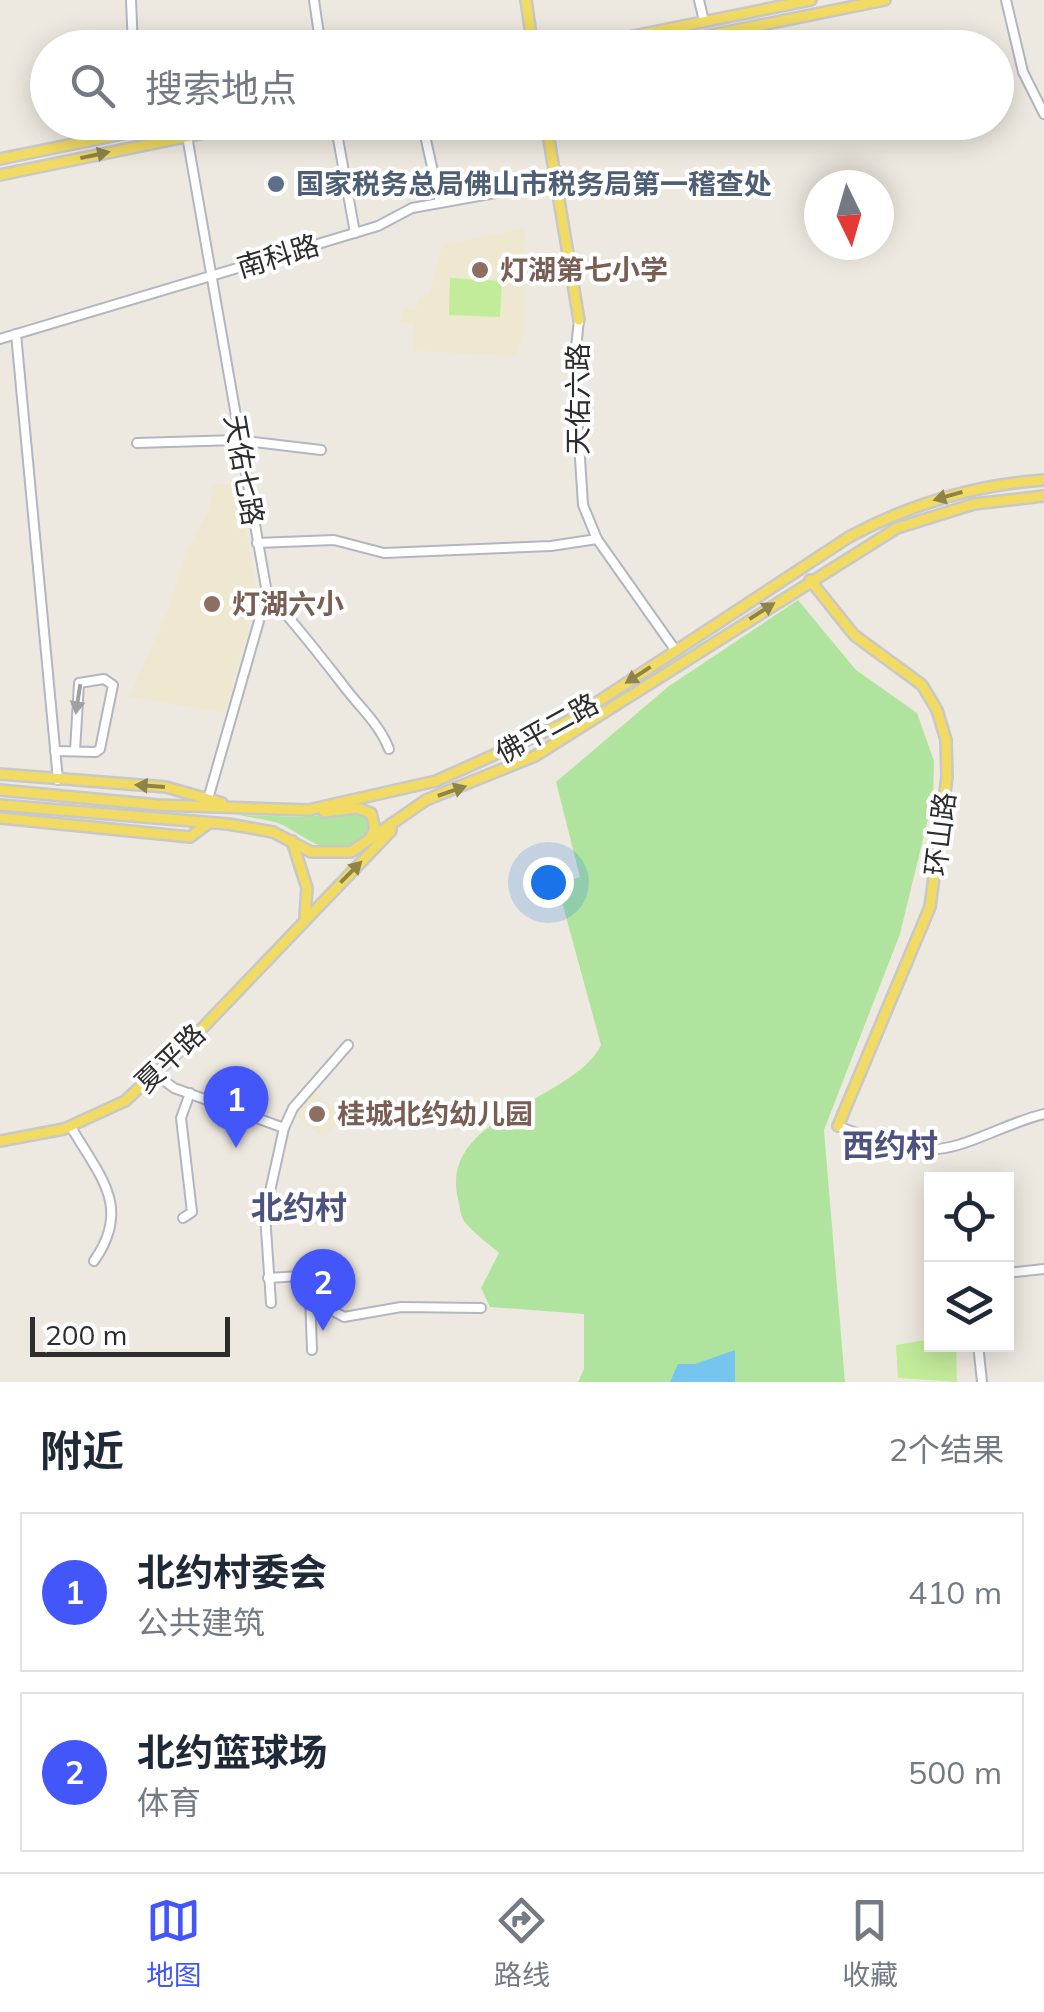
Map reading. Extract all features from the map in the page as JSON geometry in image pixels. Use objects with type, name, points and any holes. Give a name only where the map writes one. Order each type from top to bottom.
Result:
[{"type":"main road","points":[[526,0],[530,30]]},
{"type":"main road","points":[[661,30],[811,0]]},
{"type":"main road","points":[[736,30],[885,0]]},
{"type":"main road","points":[[0,160],[83,140]]},
{"type":"main road","points":[[0,175],[168,140]]},
{"type":"main road","name":"天佑六路","points":[[549,140],[579,320]]},
{"type":"main road","name":"佛平二路","points":[[0,790],[158,805],[308,810],[470,769],[567,722],[849,537],[892,514],[972,490],[1044,480]]},
{"type":"main road","name":"佛平二路","points":[[292,841],[311,852],[351,852],[426,800],[534,756],[897,528],[974,504],[1044,496]]},
{"type":"main road","name":"环山路","points":[[810,580],[854,635],[922,685],[937,710],[946,740],[947,777],[930,907],[838,1126]]},
{"type":"main road","points":[[0,774],[166,787],[239,808]]},
{"type":"main road","points":[[0,804],[273,832],[292,841],[307,888],[305,917]]},
{"type":"main road","points":[[308,810],[365,810],[374,818],[369,840]]},
{"type":"main road","points":[[0,818],[190,837],[208,823]]},
{"type":"main road","points":[[86,827],[156,819]]},
{"type":"main road","points":[[153,834],[174,821]]},
{"type":"main road","name":"夏平路","points":[[0,1141],[71,1127],[125,1101],[391,831],[391,824]]},
{"type":"street","points":[[131,0],[132,30]]},
{"type":"street","points":[[314,0],[318,30]]},
{"type":"street","points":[[699,0],[704,21]]},
{"type":"street","points":[[1006,0],[1013,30]]},
{"type":"street","points":[[1014,36],[1022,72],[1044,114]]},
{"type":"street","name":"天佑七路","points":[[188,140],[267,593],[208,799]]},
{"type":"street","points":[[338,140],[355,233]]},
{"type":"street","points":[[426,140],[440,203]]},
{"type":"street","name":"南科路","points":[[0,339],[355,233],[412,208],[557,182]]},
{"type":"street","name":"天佑六路","points":[[579,320],[574,366],[582,436],[578,468],[583,505],[597,539],[676,651]]},
{"type":"street","points":[[16,334],[58,780]]},
{"type":"street","points":[[137,443],[238,440],[321,450]]},
{"type":"street","points":[[257,543],[334,540],[384,553],[551,546],[597,539]]},
{"type":"street","points":[[267,593],[306,633],[344,688],[382,729],[390,748]]},
{"type":"street","points":[[55,751],[100,749],[113,685],[104,678],[79,683],[75,750]]},
{"type":"street","points":[[271,1303],[264,1214],[284,1128],[294,1108],[348,1045]]},
{"type":"street","points":[[154,1074],[190,1094],[284,1128]]},
{"type":"street","points":[[183,1218],[192,1212],[182,1118],[190,1094]]},
{"type":"street","points":[[838,1126],[868,1137],[937,1150],[1009,1122],[1044,1114]]},
{"type":"street","points":[[71,1127],[105,1185],[111,1205],[110,1238],[94,1262]]},
{"type":"street","points":[[1014,1271],[1044,1269]]},
{"type":"street","points":[[268,1278],[300,1276],[327,1310],[344,1317],[400,1307],[481,1308]]},
{"type":"street","points":[[310,1293],[312,1350]]},
{"type":"street","points":[[979,1352],[982,1382]]},
{"type":"shaded area","name":"灯湖第七小学","points":[[525,228],[524,330],[517,356],[413,351],[414,324],[401,322],[403,309],[416,309],[419,298],[430,294],[442,245]]},
{"type":"shaded area","name":"灯湖六小","points":[[214,484],[238,484],[257,596],[225,713],[129,697],[167,612],[186,552],[208,512]]},
{"type":"shaded area","name":"桂城北约幼儿园","points":[[310,1090],[343,1114],[325,1138],[292,1114]]},
{"type":"green space","points":[[450,278],[502,281],[500,317],[449,315]]},
{"type":"green space","points":[[798,600],[856,670],[917,713],[934,761],[933,798],[900,934],[824,1130],[845,1382],[578,1382],[584,1369],[584,1314],[490,1307],[481,1288],[499,1253],[464,1221],[458,1199],[457,1171],[468,1148],[487,1128],[586,1065],[601,1045],[557,884],[580,877],[556,782],[669,686]]},
{"type":"green space","points":[[359,811],[367,814],[372,828],[362,843],[339,851],[313,843],[278,823],[239,815],[303,817]]},
{"type":"green space","points":[[924,1340],[924,1352],[956,1352],[957,1382],[898,1378],[896,1345]]},
{"type":"water","points":[[735,1350],[735,1382],[670,1382],[678,1364],[695,1364]]},
{"type":"place","name":"国家税务总局佛山市税务局第一稽查处","points":[[276,184]]},
{"type":"place","name":"灯湖第七小学","points":[[480,270]]},
{"type":"place","name":"灯湖六小","points":[[212,604]]},
{"type":"place","name":"桂城北约幼儿园","points":[[317,1114]]},
{"type":"place","name":"北约村委会","points":[[236,1148]]},
{"type":"place","name":"北约篮球场","points":[[323,1331]]},
{"type":"district","name":"西约村","points":[[890,1146]]},
{"type":"district","name":"北约村","points":[[299,1208]]}]
